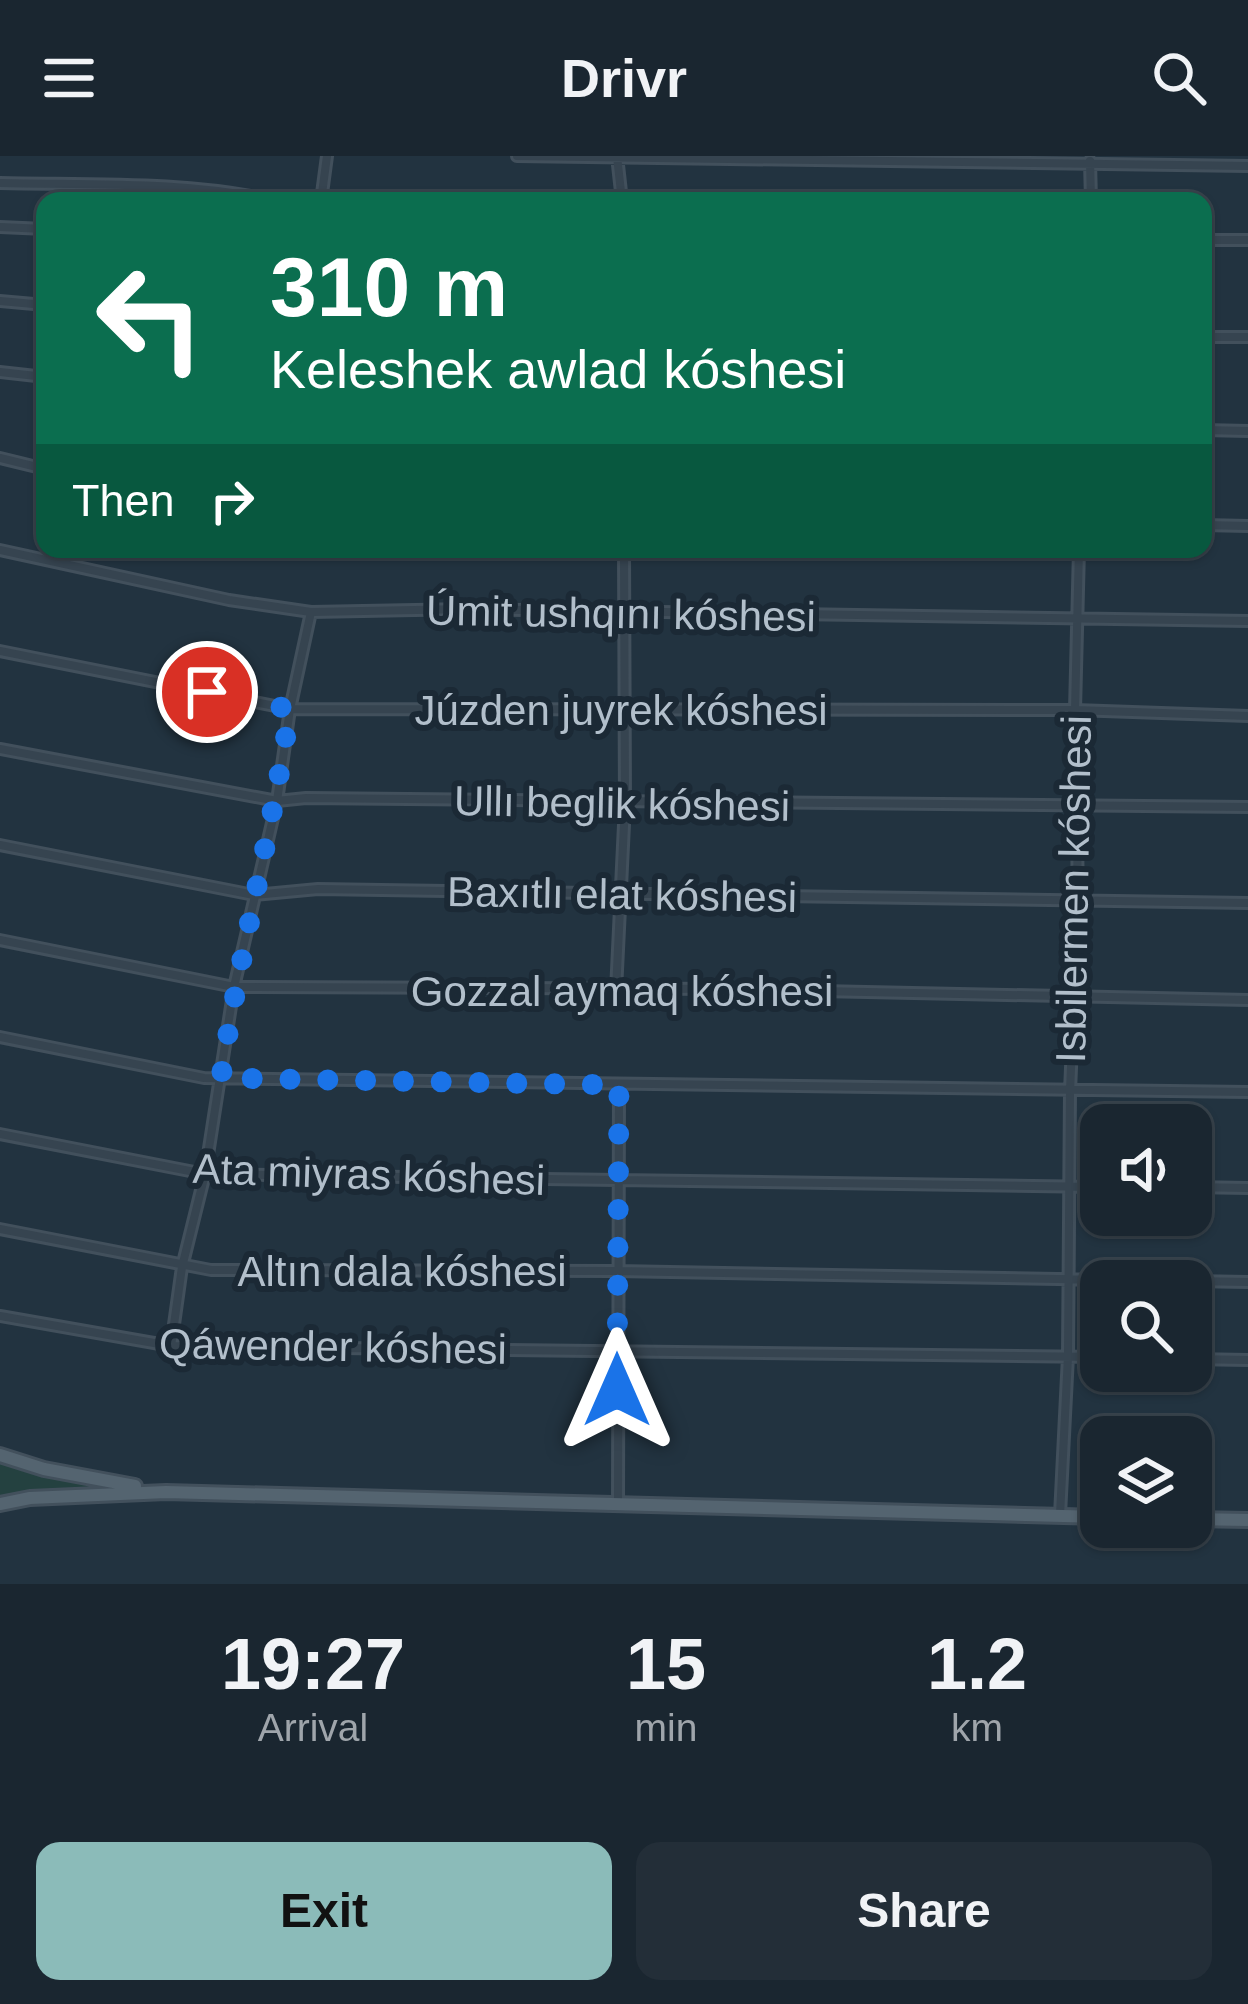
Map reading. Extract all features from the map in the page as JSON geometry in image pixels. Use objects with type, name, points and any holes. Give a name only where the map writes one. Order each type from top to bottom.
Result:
[{"type":"main road","points":[[0,1455],[44,1469],[166,1492]]},
{"type":"main road","points":[[0,1504],[30,1498],[166,1492],[1080,1516]]},
{"type":"main road","points":[[1212,1519],[1248,1520]]},
{"type":"street","points":[[322,192],[327,156]]},
{"type":"street","points":[[517,156],[1090,159],[1248,166]]},
{"type":"street","points":[[617,158],[621,192]]},
{"type":"street","points":[[1090,159],[1091,192]]},
{"type":"street","points":[[0,183],[230,192]]},
{"type":"street","points":[[0,227],[36,229]]},
{"type":"street","points":[[1212,240],[1248,240]]},
{"type":"street","points":[[0,301],[36,304]]},
{"type":"street","points":[[1212,337],[1248,337]]},
{"type":"street","points":[[0,372],[36,376]]},
{"type":"street","points":[[1212,430],[1248,431]]},
{"type":"street","points":[[0,458],[36,467]]},
{"type":"street","points":[[1212,525],[1248,526]]},
{"type":"street","name":"Úmit ushqını kóshesi","points":[[0,550],[36,558]]},
{"type":"street","name":"Úmit ushqını kóshesi","points":[[37,558],[229,600],[311,612],[467,609],[1248,621]]},
{"type":"street","points":[[616,991],[625,804],[624,558]]},
{"type":"street","name":"Isbilermen kóshesi","points":[[1060,1516],[1078,898],[1079,558]]},
{"type":"street","points":[[171,1346],[182,1267],[206,1174],[234,987],[277,801],[311,612]]},
{"type":"street","name":"Júzden juyrek kóshesi","points":[[0,651],[290,709],[1076,710],[1248,716]]},
{"type":"street","name":"Ullı beglik kóshesi","points":[[0,749],[277,801],[1248,807]]},
{"type":"street","name":"Baxıtlı elat kóshesi","points":[[0,845],[254,895],[317,890],[1248,903]]},
{"type":"street","name":"Gozzal aymaq kóshesi","points":[[0,940],[234,987],[728,989],[1248,1000]]},
{"type":"street","points":[[0,1037],[204,1078],[1248,1092]]},
{"type":"street","points":[[618,1503],[619,1085]]},
{"type":"street","name":"Ata miyras kóshesi","points":[[0,1134],[206,1174],[1080,1186]]},
{"type":"street","points":[[1212,1187],[1248,1188]]},
{"type":"street","name":"Altın dala kóshesi","points":[[0,1229],[182,1267],[1080,1280]]},
{"type":"street","points":[[1212,1281],[1248,1282]]},
{"type":"street","name":"Qáwender kóshesi","points":[[0,1316],[171,1346],[1080,1356]]},
{"type":"street","points":[[1212,1359],[1248,1360]]},
{"type":"green space","points":[[0,1462],[125,1489],[46,1490],[0,1498]]},
{"type":"route","points":[[207,692],[290,709],[277,801],[234,987],[221,1078],[619,1085],[617,1390]]}]
